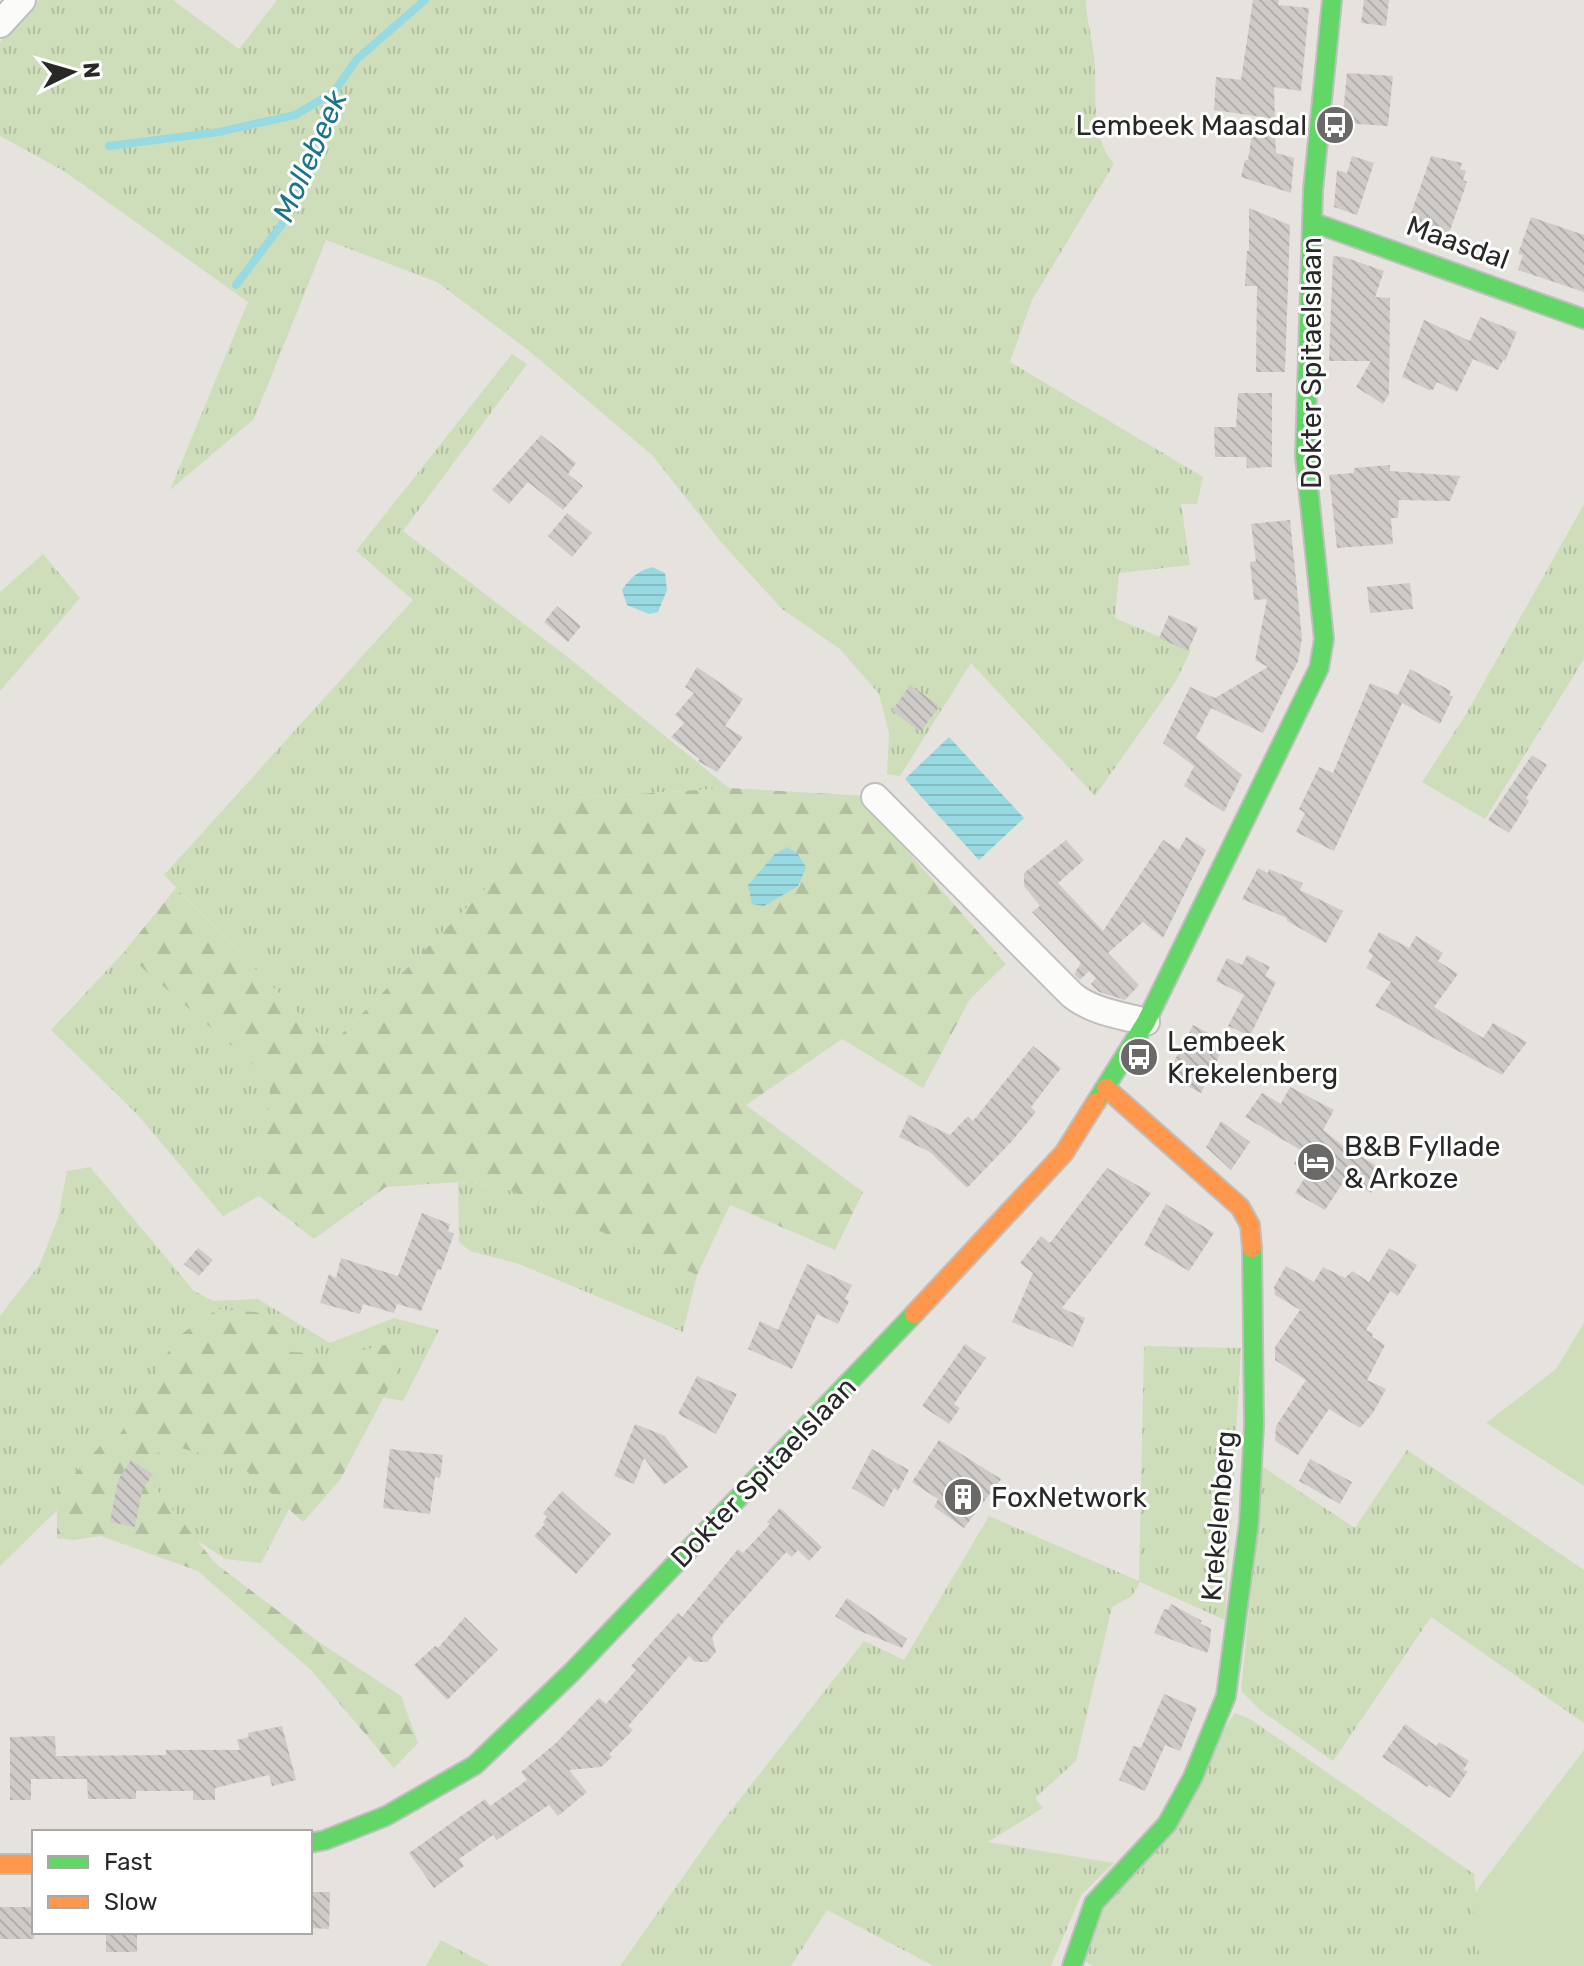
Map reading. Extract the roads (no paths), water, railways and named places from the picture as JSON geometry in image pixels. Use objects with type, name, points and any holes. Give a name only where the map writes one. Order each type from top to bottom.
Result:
[{"type":"street","points":[[0,24],[22,0]]},
{"type":"street","name":"Dokter Spitaelslaan","points":[[312,1843],[386,1816],[475,1765],[572,1672],[1064,1153],[1146,1022],[1319,668],[1324,639],[1305,456],[1312,222],[1332,0]]},
{"type":"street","name":"Maasdal","points":[[1312,222],[1584,319]]},
{"type":"street","points":[[875,797],[1072,995],[1099,1010],[1146,1022]]},
{"type":"street","name":"Krekelenberg","points":[[1072,1966],[1094,1903],[1167,1824],[1193,1777],[1226,1696],[1249,1522],[1254,1425],[1252,1244],[1247,1216],[1106,1088]]},
{"type":"street","points":[[0,1864],[32,1864]]},
{"type":"water","points":[[652,567],[665,573],[667,590],[658,612],[649,614],[627,605],[622,590],[635,576]]},
{"type":"water","points":[[949,737],[1024,818],[979,860],[905,779]]},
{"type":"water","points":[[787,847],[797,853],[806,867],[798,886],[764,906],[752,904],[748,885],[775,854]]},
{"type":"waterway","name":"Mollebeek","points":[[236,285],[282,224],[334,92],[357,59],[425,0]]},
{"type":"waterway","points":[[109,146],[219,132],[295,115],[334,92]]},
{"type":"place","name":"Lembeek Maasdal","points":[[1335,125]]},
{"type":"place","name":"Lembeek Krekelenberg","points":[[1139,1057]]},
{"type":"place","name":"B&B Fyllade & Arkoze","points":[[1316,1162]]},
{"type":"place","name":"FoxNetwork","points":[[963,1497]]}]
